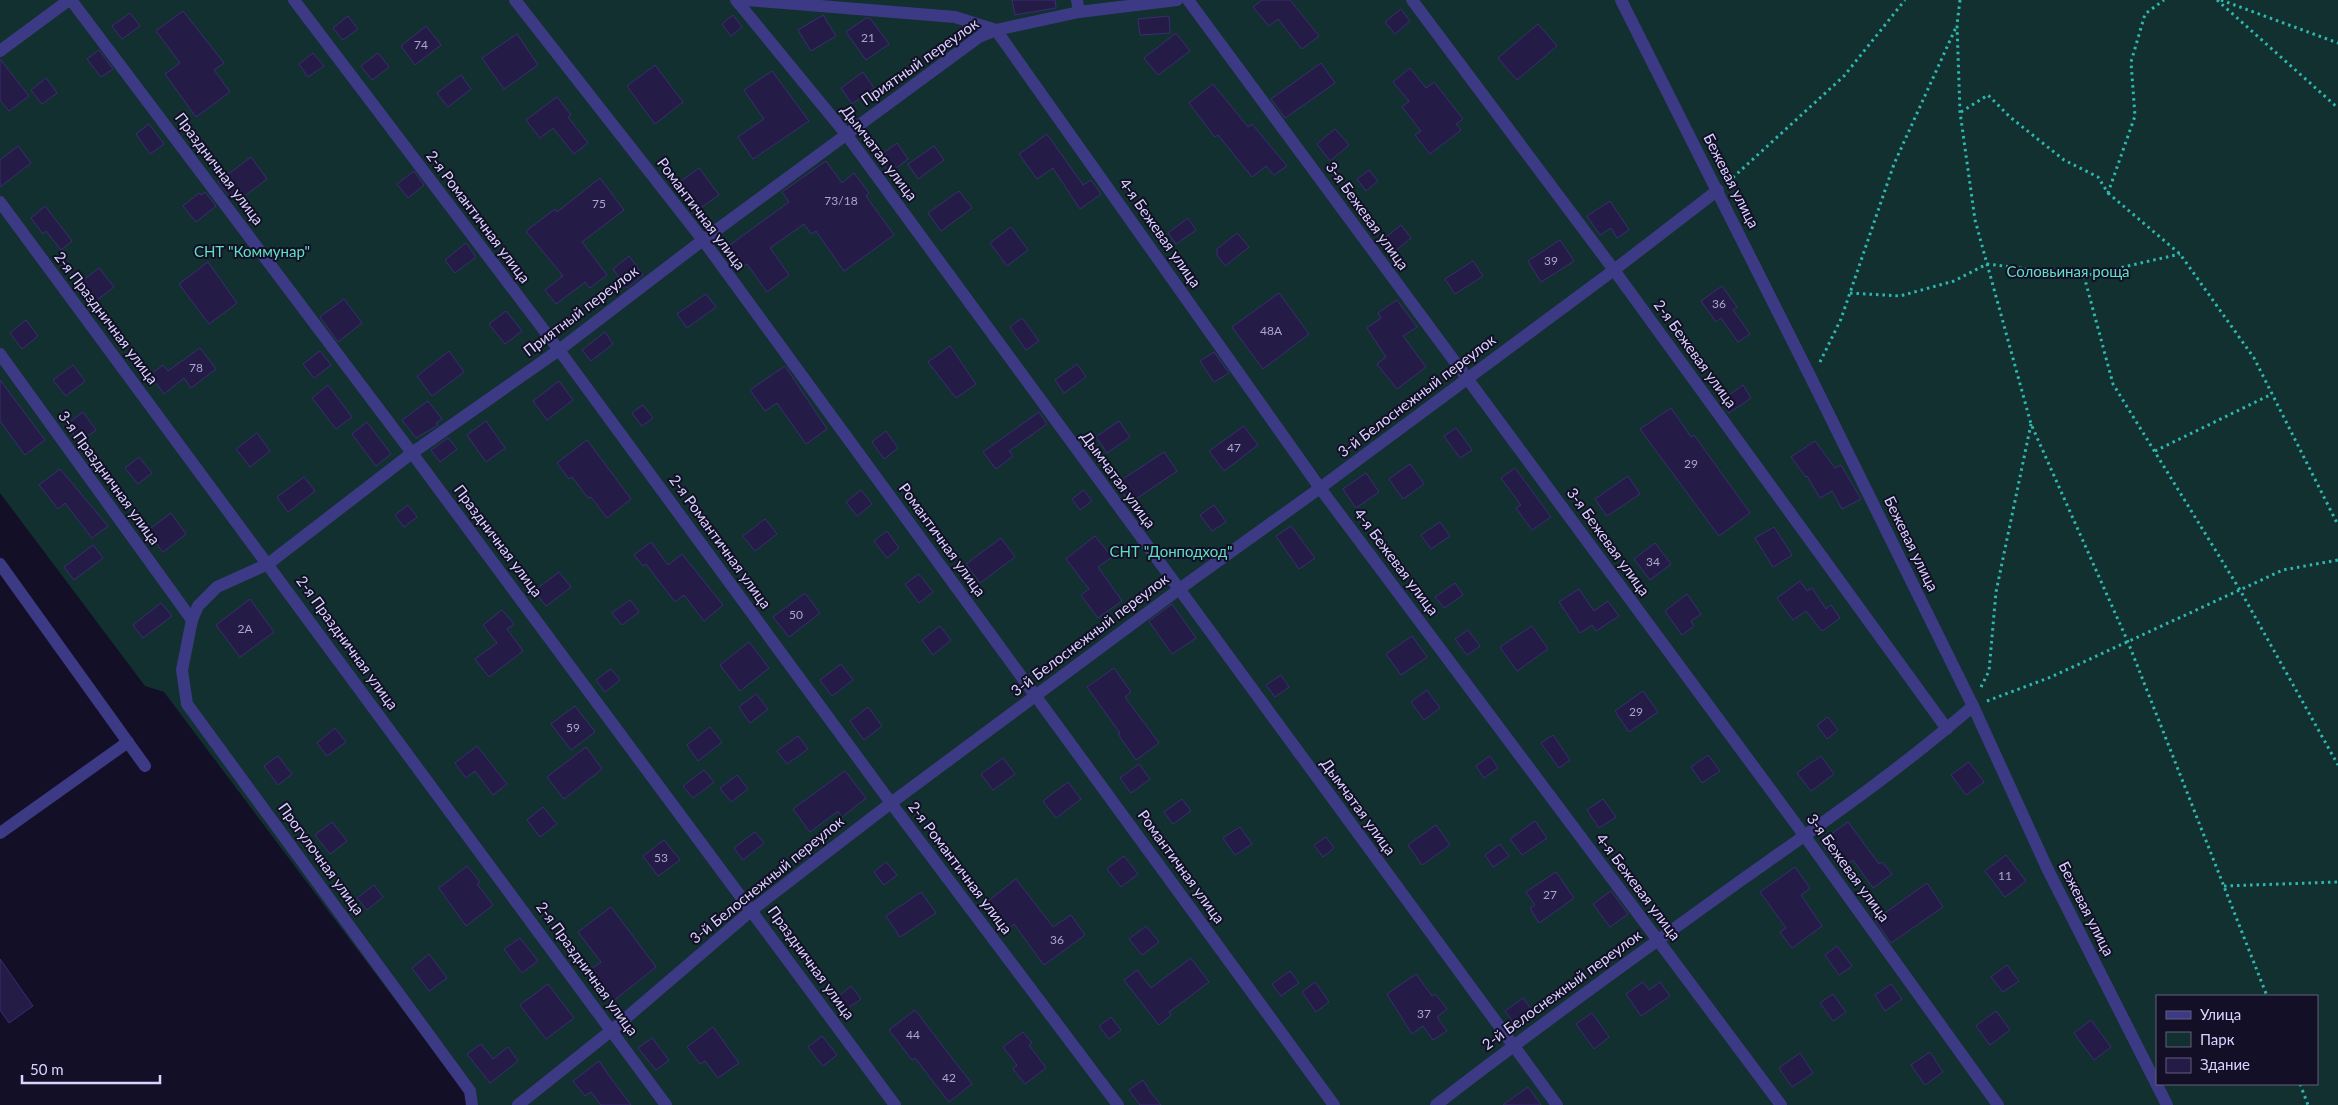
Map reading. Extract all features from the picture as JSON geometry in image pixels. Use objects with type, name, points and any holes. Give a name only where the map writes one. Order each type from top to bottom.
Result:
[{"type":"street","points":[[0,51],[70,0]]},
{"type":"street","name":"Праздничная улица","points":[[70,0],[412,453],[895,1105]]},
{"type":"street","name":"2-я Романтичная улица","points":[[294,0],[559,350],[891,803],[1118,1105]]},
{"type":"street","name":"Романтичная улица","points":[[515,0],[702,240],[1334,1105]]},
{"type":"street","name":"Дымчатая улица","points":[[736,0],[846,134],[1178,590],[1557,1105]]},
{"type":"street","points":[[747,0],[955,18],[996,30],[1078,6],[1177,0]]},
{"type":"street","name":"3-я Бежевая улица","points":[[1188,0],[1804,835],[1998,1105]]},
{"type":"street","name":"2-я Бежевая улица","points":[[1412,0],[1614,270],[1947,729]]},
{"type":"street","name":"Бежевая улица","points":[[1621,0],[1718,190],[1973,706],[2047,868],[2166,1105]]},
{"type":"street","name":"Приятный переулок","points":[[192,620],[198,606],[217,587],[268,564],[412,453],[559,350],[702,240],[846,134],[979,37],[996,30]]},
{"type":"street","name":"4-я Бежевая улица","points":[[996,30],[1320,488],[1781,1105]]},
{"type":"street","name":"3-й Белоснежный переулок","points":[[518,1105],[612,1030],[752,910],[891,803],[1178,590],[1320,488],[1614,270],[1718,190]]},
{"type":"street","name":"2-я Праздничная улица","points":[[0,202],[666,1105]]},
{"type":"street","name":"3-я Праздничная улица","points":[[0,354],[192,620]]},
{"type":"street","points":[[0,564],[145,766]]},
{"type":"street","name":"Прогулочная улица","points":[[192,620],[182,670],[187,704],[470,1090],[472,1105]]},
{"type":"street","name":"2-й Белоснежный переулок","points":[[1436,1105],[1513,1046],[1947,729],[1973,706]]},
{"type":"street","points":[[0,833],[128,742]]},
{"type":"path","points":[[1718,190],[1844,76],[1905,0]]},
{"type":"path","points":[[1960,0],[1957,25],[1960,112],[1975,220],[2031,424],[2128,642],[2267,995]]},
{"type":"path","points":[[2108,193],[2135,116],[2131,62],[2145,14],[2164,0]]},
{"type":"path","points":[[2219,0],[2338,43]]},
{"type":"path","points":[[2219,0],[2338,108]]},
{"type":"path","points":[[1811,378],[1841,319],[1894,164],[1957,25]]},
{"type":"path","points":[[1960,112],[1988,95],[2010,117],[2064,160],[2098,177],[2108,193],[2180,254],[2254,358],[2338,525]]},
{"type":"path","points":[[1850,293],[1900,296],[1954,281],[1987,264],[2084,276],[2180,254]]},
{"type":"path","points":[[2084,276],[2113,384],[2240,590],[2338,765]]},
{"type":"path","points":[[2155,451],[2272,394]]},
{"type":"path","points":[[1973,706],[1989,671],[1996,592],[2031,424]]},
{"type":"path","points":[[1973,706],[2051,677],[2283,570],[2338,560]]},
{"type":"path","points":[[2224,886],[2338,882]]},
{"type":"path","points":[[2300,1085],[2308,1105]]},
{"type":"green space","name":"СНТ \"Донподход\"","points":[[0,0],[2338,0],[2338,1105],[474,1105],[164,692],[145,686],[0,493]]},
{"type":"building","points":[[1012,0],[1055,0],[1056,8],[1015,15]]},
{"type":"building","points":[[1262,0],[1290,0],[1319,36],[1302,49],[1278,19],[1269,26],[1253,7]]},
{"type":"building","points":[[1401,9],[1410,21],[1395,34],[1385,22]]},
{"type":"building","points":[[183,11],[224,63],[214,70],[230,92],[196,117],[165,74],[180,63],[156,31]]},
{"type":"building","points":[[130,13],[140,26],[122,39],[112,26]]},
{"type":"building","points":[[733,15],[742,27],[731,36],[722,24]]},
{"type":"building","points":[[823,15],[836,36],[811,51],[798,30]]},
{"type":"building","points":[[348,16],[358,29],[343,40],[333,28]]},
{"type":"building","points":[[1169,16],[1170,33],[1140,35],[1138,19]]},
{"type":"building","points":[[866,18],[870,18],[889,44],[866,60],[846,32]]},
{"type":"building","points":[[1538,24],[1557,46],[1517,80],[1498,58]]},
{"type":"building","points":[[426,26],[441,45],[415,65],[401,46]]},
{"type":"building","points":[[1176,33],[1190,51],[1158,75],[1144,58]]},
{"type":"building","points":[[517,34],[538,65],[504,89],[482,58]]},
{"type":"building","points":[[99,50],[113,69],[101,77],[87,59]]},
{"type":"building","points":[[313,53],[324,66],[308,77],[299,64]]},
{"type":"building","points":[[378,53],[389,67],[372,80],[361,66]]},
{"type":"building","points":[[0,59],[29,96],[9,111],[0,100]]},
{"type":"building","points":[[1321,63],[1335,83],[1285,118],[1271,99]]},
{"type":"building","points":[[655,65],[683,102],[655,124],[627,86]]},
{"type":"building","points":[[1410,68],[1426,88],[1434,82],[1463,119],[1456,124],[1461,130],[1430,154],[1415,135],[1421,131],[1402,107],[1409,101],[1393,82]]},
{"type":"building","points":[[772,71],[809,121],[753,159],[738,137],[764,119],[744,90]]},
{"type":"building","points":[[863,72],[874,88],[852,104],[841,88]]},
{"type":"building","points":[[461,75],[471,89],[448,107],[437,93]]},
{"type":"building","points":[[46,78],[57,93],[42,104],[31,90]]},
{"type":"building","points":[[1213,84],[1248,127],[1252,124],[1287,166],[1274,175],[1266,166],[1252,177],[1218,135],[1215,137],[1189,103]]},
{"type":"building","points":[[557,97],[571,115],[568,117],[588,143],[574,154],[553,128],[540,138],[526,120]]},
{"type":"building","points":[[149,124],[164,144],[150,154],[136,134]]},
{"type":"building","points":[[1335,129],[1349,145],[1330,161],[1317,144]]},
{"type":"building","points":[[1047,134],[1083,185],[1091,180],[1101,194],[1080,209],[1053,168],[1037,179],[1019,154]]},
{"type":"building","points":[[897,143],[908,159],[890,173],[878,157]]},
{"type":"building","points":[[18,146],[31,163],[0,187],[0,160]]},
{"type":"building","points":[[934,146],[944,160],[918,179],[908,164]]},
{"type":"building","points":[[251,157],[267,179],[239,200],[234,193],[229,196],[218,182]]},
{"type":"building","points":[[826,161],[842,183],[854,173],[869,193],[866,196],[894,235],[844,271],[816,231],[811,234],[804,224],[770,248],[789,275],[767,292],[747,264],[738,270],[723,250],[789,202],[782,192]]},
{"type":"building","points":[[699,168],[719,195],[696,211],[677,184]]},
{"type":"building","points":[[1369,170],[1378,181],[1366,191],[1357,179]]},
{"type":"building","points":[[414,171],[424,185],[408,198],[397,184]]},
{"type":"building","points":[[600,178],[624,210],[582,242],[607,275],[590,288],[585,282],[556,304],[545,290],[563,276],[526,231],[555,209],[557,212]]},
{"type":"building","points":[[959,191],[972,208],[941,231],[928,213]]},
{"type":"building","points":[[205,192],[216,206],[196,222],[183,206],[199,193],[201,195]]},
{"type":"building","points":[[1610,201],[1629,230],[1617,238],[1611,228],[1600,235],[1587,216]]},
{"type":"building","points":[[45,206],[72,241],[61,250],[46,231],[43,234],[31,218]]},
{"type":"building","points":[[1188,218],[1196,230],[1176,244],[1168,233]]},
{"type":"building","points":[[1401,225],[1411,238],[1395,251],[1385,238]]},
{"type":"building","points":[[1011,227],[1028,250],[1007,266],[990,243]]},
{"type":"building","points":[[1237,233],[1249,247],[1225,266],[1217,255],[1217,249]]},
{"type":"building","points":[[1560,240],[1574,261],[1541,282],[1528,261]]},
{"type":"building","points":[[466,243],[476,257],[455,273],[445,260]]},
{"type":"building","points":[[629,256],[643,275],[627,288],[613,269]]},
{"type":"building","points":[[1473,261],[1483,276],[1455,294],[1445,279]]},
{"type":"building","points":[[208,262],[237,303],[209,324],[179,284]]},
{"type":"building","points":[[99,268],[114,287],[93,303],[78,284]]},
{"type":"building","points":[[1722,286],[1737,307],[1733,310],[1750,334],[1738,342],[1721,318],[1716,322],[1701,301]]},
{"type":"building","points":[[1279,293],[1309,334],[1263,369],[1232,327]]},
{"type":"building","points":[[706,294],[716,307],[687,328],[677,314]]},
{"type":"building","points":[[344,299],[362,323],[338,342],[320,317]]},
{"type":"building","points":[[1397,300],[1417,327],[1403,336],[1426,367],[1397,389],[1377,364],[1386,357],[1367,328],[1381,318],[1378,313]]},
{"type":"building","points":[[506,311],[522,331],[505,344],[489,324]]},
{"type":"building","points":[[1022,318],[1039,341],[1026,350],[1010,327]]},
{"type":"building","points":[[26,320],[38,336],[22,349],[10,333]]},
{"type":"building","points":[[605,332],[613,344],[591,361],[582,350]]},
{"type":"building","points":[[950,346],[976,384],[956,398],[928,362]]},
{"type":"building","points":[[200,348],[216,369],[191,388],[184,378],[164,394],[150,375],[163,365],[168,371]]},
{"type":"building","points":[[320,351],[331,365],[314,378],[303,364]]},
{"type":"building","points":[[449,351],[464,372],[432,396],[417,376]]},
{"type":"building","points":[[1214,352],[1229,373],[1214,382],[1200,361]]},
{"type":"building","points":[[1077,364],[1086,377],[1064,393],[1055,380]]},
{"type":"building","points":[[73,365],[85,381],[66,396],[53,380]]},
{"type":"building","points":[[785,366],[827,429],[806,444],[777,403],[765,411],[750,390]]},
{"type":"building","points":[[0,380],[45,440],[25,455],[0,421]]},
{"type":"building","points":[[559,381],[573,400],[547,420],[533,401]]},
{"type":"building","points":[[328,385],[352,417],[336,429],[312,398]]},
{"type":"building","points":[[1743,385],[1751,398],[1729,413],[1721,401]]},
{"type":"building","points":[[428,401],[442,419],[436,423],[438,425],[416,438],[402,420]]},
{"type":"building","points":[[643,405],[653,418],[642,426],[632,413]]},
{"type":"building","points":[[1671,408],[1691,437],[1694,435],[1750,513],[1719,536],[1640,429]]},
{"type":"building","points":[[83,412],[96,430],[80,442],[66,425]]},
{"type":"building","points":[[1039,412],[1047,424],[1009,451],[1013,456],[996,469],[983,452]]},
{"type":"building","points":[[486,421],[505,448],[486,462],[467,435]]},
{"type":"building","points":[[1119,421],[1130,437],[1107,453],[1096,437]]},
{"type":"building","points":[[367,422],[391,454],[376,466],[352,434]]},
{"type":"building","points":[[1244,426],[1258,445],[1224,471],[1209,451]]},
{"type":"building","points":[[1456,428],[1472,450],[1460,458],[1444,436]]},
{"type":"building","points":[[886,431],[898,448],[884,459],[872,442]]},
{"type":"building","points":[[257,433],[270,451],[250,467],[236,449]]},
{"type":"building","points":[[448,438],[457,449],[440,462],[431,450]]},
{"type":"building","points":[[587,440],[631,499],[607,518],[591,497],[588,498],[572,477],[569,479],[557,463]]},
{"type":"building","points":[[1815,441],[1835,468],[1841,465],[1861,499],[1842,509],[1832,491],[1820,498],[1807,476],[1791,457]]},
{"type":"building","points":[[1164,452],[1177,471],[1130,503],[1117,483]]},
{"type":"building","points":[[139,457],[152,473],[138,484],[125,468]]},
{"type":"building","points":[[1410,464],[1424,484],[1403,499],[1389,479]]},
{"type":"building","points":[[1515,468],[1551,517],[1532,530],[1516,508],[1521,505],[1501,478]]},
{"type":"building","points":[[60,469],[108,526],[92,538],[65,503],[58,509],[39,485]]},
{"type":"building","points":[[1366,473],[1379,492],[1356,508],[1343,489]]},
{"type":"building","points":[[1628,476],[1640,494],[1607,516],[1595,499]]},
{"type":"building","points":[[304,477],[315,491],[288,512],[277,497]]},
{"type":"building","points":[[861,490],[872,504],[857,516],[846,502]]},
{"type":"building","points":[[1084,490],[1092,501],[1080,510],[1072,499]]},
{"type":"building","points":[[408,505],[417,517],[404,527],[395,515]]},
{"type":"building","points":[[1214,505],[1226,522],[1212,531],[1200,515]]},
{"type":"building","points":[[171,513],[186,534],[163,552],[147,531]]},
{"type":"building","points":[[765,519],[777,534],[755,551],[743,536]]},
{"type":"building","points":[[1440,522],[1450,536],[1431,549],[1421,535]]},
{"type":"building","points":[[1291,526],[1315,558],[1299,569],[1276,536]]},
{"type":"building","points":[[1774,527],[1792,555],[1773,567],[1755,538]]},
{"type":"building","points":[[887,531],[899,548],[887,558],[874,541]]},
{"type":"building","points":[[1095,536],[1112,557],[1098,567],[1122,601],[1098,618],[1081,595],[1089,589],[1066,559]]},
{"type":"building","points":[[1001,538],[1015,557],[980,583],[966,564]]},
{"type":"building","points":[[651,542],[668,565],[682,554],[723,605],[704,621],[684,595],[675,602],[646,564],[643,566],[634,555]]},
{"type":"building","points":[[1655,543],[1671,564],[1650,580],[1634,559]]},
{"type":"building","points":[[93,545],[103,558],[74,580],[64,567]]},
{"type":"building","points":[[559,572],[571,587],[546,606],[534,591]]},
{"type":"building","points":[[919,574],[933,592],[919,603],[905,584]]},
{"type":"building","points":[[1800,581],[1807,591],[1812,588],[1826,609],[1831,605],[1840,618],[1822,631],[1806,611],[1793,620],[1777,598]]},
{"type":"building","points":[[1455,583],[1463,595],[1444,608],[1435,597]]},
{"type":"building","points":[[1579,589],[1594,611],[1608,601],[1619,616],[1596,631],[1592,625],[1580,633],[1559,602]]},
{"type":"building","points":[[805,593],[820,613],[789,637],[773,617]]},
{"type":"building","points":[[1687,594],[1701,614],[1691,621],[1694,626],[1682,635],[1665,611]]},
{"type":"building","points":[[250,599],[274,632],[240,657],[216,625]]},
{"type":"building","points":[[630,600],[639,612],[622,625],[612,613]]},
{"type":"building","points":[[161,603],[172,616],[143,638],[133,625]]},
{"type":"building","points":[[1172,604],[1196,638],[1172,654],[1149,621]]},
{"type":"building","points":[[502,610],[514,624],[507,629],[523,651],[489,677],[475,659],[497,643],[483,625]]},
{"type":"building","points":[[940,626],[951,640],[933,655],[922,640]]},
{"type":"building","points":[[1532,626],[1548,649],[1517,671],[1500,647]]},
{"type":"building","points":[[1468,630],[1480,646],[1467,655],[1455,639]]},
{"type":"building","points":[[1412,636],[1427,657],[1401,675],[1386,654]]},
{"type":"building","points":[[749,642],[769,668],[740,691],[720,665]]},
{"type":"building","points":[[841,664],[853,680],[832,696],[820,680]]},
{"type":"building","points":[[1114,668],[1131,692],[1125,697],[1159,743],[1136,760],[1118,734],[1120,733],[1087,687]]},
{"type":"building","points":[[611,669],[620,680],[605,692],[596,680]]},
{"type":"building","points":[[1281,675],[1289,687],[1275,697],[1266,685]]},
{"type":"building","points":[[1427,690],[1440,708],[1424,720],[1411,702]]},
{"type":"building","points":[[1643,691],[1658,712],[1629,732],[1615,711]]},
{"type":"building","points":[[756,694],[768,709],[750,723],[739,707]]},
{"type":"building","points":[[575,706],[595,732],[571,750],[551,724]]},
{"type":"building","points":[[868,707],[882,726],[864,740],[850,721]]},
{"type":"building","points":[[1828,717],[1838,730],[1827,739],[1817,725]]},
{"type":"building","points":[[710,727],[722,742],[698,761],[687,745]]},
{"type":"building","points":[[335,728],[346,742],[327,756],[317,743]]},
{"type":"building","points":[[1553,735],[1570,760],[1559,768],[1541,743]]},
{"type":"building","points":[[798,736],[808,749],[787,764],[777,751]]},
{"type":"building","points":[[477,746],[507,784],[493,795],[475,771],[466,778],[455,763]]},
{"type":"building","points":[[586,747],[602,769],[564,799],[547,777]]},
{"type":"building","points":[[1708,755],[1720,771],[1702,783],[1691,767]]},
{"type":"building","points":[[278,756],[292,774],[278,785],[264,766]]},
{"type":"building","points":[[1490,756],[1498,768],[1484,778],[1476,766]]},
{"type":"building","points":[[1821,756],[1834,774],[1811,791],[1797,773]]},
{"type":"building","points":[[1003,758],[1015,774],[993,790],[981,774]]},
{"type":"building","points":[[1969,762],[1984,782],[1966,795],[1951,775]]},
{"type":"building","points":[[1139,764],[1150,779],[1131,793],[1120,778]]},
{"type":"building","points":[[704,770],[714,782],[693,798],[683,786]]},
{"type":"building","points":[[845,771],[866,798],[842,817],[838,811],[810,832],[793,809]]},
{"type":"building","points":[[737,775],[748,789],[731,802],[720,788]]},
{"type":"building","points":[[1068,782],[1081,799],[1056,818],[1043,801]]},
{"type":"building","points":[[1182,799],[1191,811],[1173,824],[1164,812]]},
{"type":"building","points":[[1603,799],[1616,817],[1599,828],[1587,810]]},
{"type":"building","points":[[543,807],[557,824],[540,837],[527,820]]},
{"type":"building","points":[[1535,821],[1547,838],[1522,855],[1510,839]]},
{"type":"building","points":[[332,822],[347,841],[330,854],[315,835]]},
{"type":"building","points":[[1848,822],[1879,864],[1882,862],[1892,874],[1873,888],[1853,860],[1841,869],[1820,842]]},
{"type":"building","points":[[1436,825],[1450,845],[1422,865],[1408,845]]},
{"type":"building","points":[[1240,827],[1252,844],[1235,855],[1223,838]]},
{"type":"building","points":[[755,832],[764,843],[743,860],[734,848]]},
{"type":"building","points":[[1326,837],[1334,848],[1323,857],[1314,845]]},
{"type":"building","points":[[664,840],[680,860],[658,876],[643,856]]},
{"type":"building","points":[[1500,844],[1509,856],[1493,867],[1485,855]]},
{"type":"building","points":[[2006,855],[2026,881],[2005,897],[1985,871]]},
{"type":"building","points":[[1124,856],[1138,874],[1121,887],[1107,869]]},
{"type":"building","points":[[886,862],[897,875],[884,885],[874,872]]},
{"type":"building","points":[[467,866],[480,882],[477,884],[493,905],[466,926],[439,888]]},
{"type":"building","points":[[1795,867],[1810,888],[1801,895],[1822,926],[1792,948],[1780,932],[1786,928],[1760,892]]},
{"type":"building","points":[[1556,872],[1574,898],[1539,923],[1530,908],[1535,905],[1526,892]]},
{"type":"building","points":[[1016,879],[1053,927],[1071,915],[1085,935],[1044,965],[1014,924],[1008,929],[987,902]]},
{"type":"building","points":[[1927,883],[1943,907],[1891,943],[1875,920]]},
{"type":"building","points":[[374,885],[383,897],[367,910],[357,898]]},
{"type":"building","points":[[1611,891],[1628,914],[1610,927],[1593,904]]},
{"type":"building","points":[[921,892],[936,913],[900,937],[886,916]]},
{"type":"building","points":[[611,907],[656,967],[612,1002],[588,971],[601,962],[578,932]]},
{"type":"building","points":[[1146,926],[1159,942],[1142,955],[1129,939]]},
{"type":"building","points":[[520,938],[538,961],[522,973],[504,949]]},
{"type":"building","points":[[1837,946],[1852,966],[1839,975],[1825,955]]},
{"type":"building","points":[[429,954],[447,978],[429,991],[412,968]]},
{"type":"building","points":[[1191,958],[1209,982],[1169,1012],[1171,1015],[1159,1025],[1124,980],[1137,970],[1151,988]]},
{"type":"building","points":[[0,959],[33,1006],[9,1023],[0,1010]]},
{"type":"building","points":[[2007,965],[2019,981],[2003,992],[1991,977]]},
{"type":"building","points":[[1290,971],[1299,983],[1281,996],[1272,984]]},
{"type":"building","points":[[1416,974],[1432,996],[1435,994],[1447,1009],[1437,1017],[1447,1031],[1433,1040],[1423,1026],[1412,1034],[1387,994]]},
{"type":"building","points":[[1315,982],[1329,1002],[1316,1012],[1302,992]]},
{"type":"building","points":[[1643,982],[1649,990],[1660,982],[1670,996],[1641,1016],[1626,994]]},
{"type":"building","points":[[548,984],[574,1018],[546,1039],[520,1005]]},
{"type":"building","points":[[1891,984],[1902,999],[1885,1011],[1875,995]]},
{"type":"building","points":[[851,986],[861,999],[848,1008],[839,996]]},
{"type":"building","points":[[1833,994],[1846,1012],[1833,1021],[1820,1003]]},
{"type":"building","points":[[1523,998],[1534,1013],[1516,1026],[1505,1011]]},
{"type":"building","points":[[915,1010],[972,1084],[949,1102],[915,1058],[912,1060],[889,1030]]},
{"type":"building","points":[[1996,1011],[2010,1030],[1990,1045],[1976,1026]]},
{"type":"building","points":[[1592,1013],[1609,1037],[1594,1049],[1576,1024]]},
{"type":"building","points":[[1111,1017],[1121,1030],[1109,1039],[1099,1026]]},
{"type":"building","points":[[2091,1020],[2111,1047],[2094,1060],[2074,1033]]},
{"type":"building","points":[[713,1027],[739,1063],[718,1078],[705,1061],[700,1064],[687,1047]]},
{"type":"building","points":[[1023,1032],[1032,1043],[1029,1045],[1046,1068],[1025,1084],[1013,1069],[1017,1065],[1003,1047]]},
{"type":"building","points":[[822,1036],[837,1055],[823,1066],[808,1047]]},
{"type":"building","points":[[652,1038],[669,1060],[656,1070],[638,1048]]},
{"type":"building","points":[[481,1044],[493,1059],[508,1047],[518,1061],[490,1083],[467,1054]]},
{"type":"building","points":[[1930,1052],[1943,1072],[1925,1085],[1911,1065]]},
{"type":"building","points":[[1800,1053],[1813,1073],[1792,1087],[1779,1068]]},
{"type":"building","points":[[599,1061],[631,1105],[601,1105],[591,1092],[585,1096],[573,1081]]},
{"type":"building","points":[[1143,1080],[1161,1105],[1140,1105],[1129,1090]]},
{"type":"building","points":[[1528,1087],[1541,1105],[1503,1105]]},
{"type":"park label","name":"СНТ \"Коммунар\"","points":[[252,252]]},
{"type":"park label","name":"Соловьиная роща","points":[[2068,272]]}]
